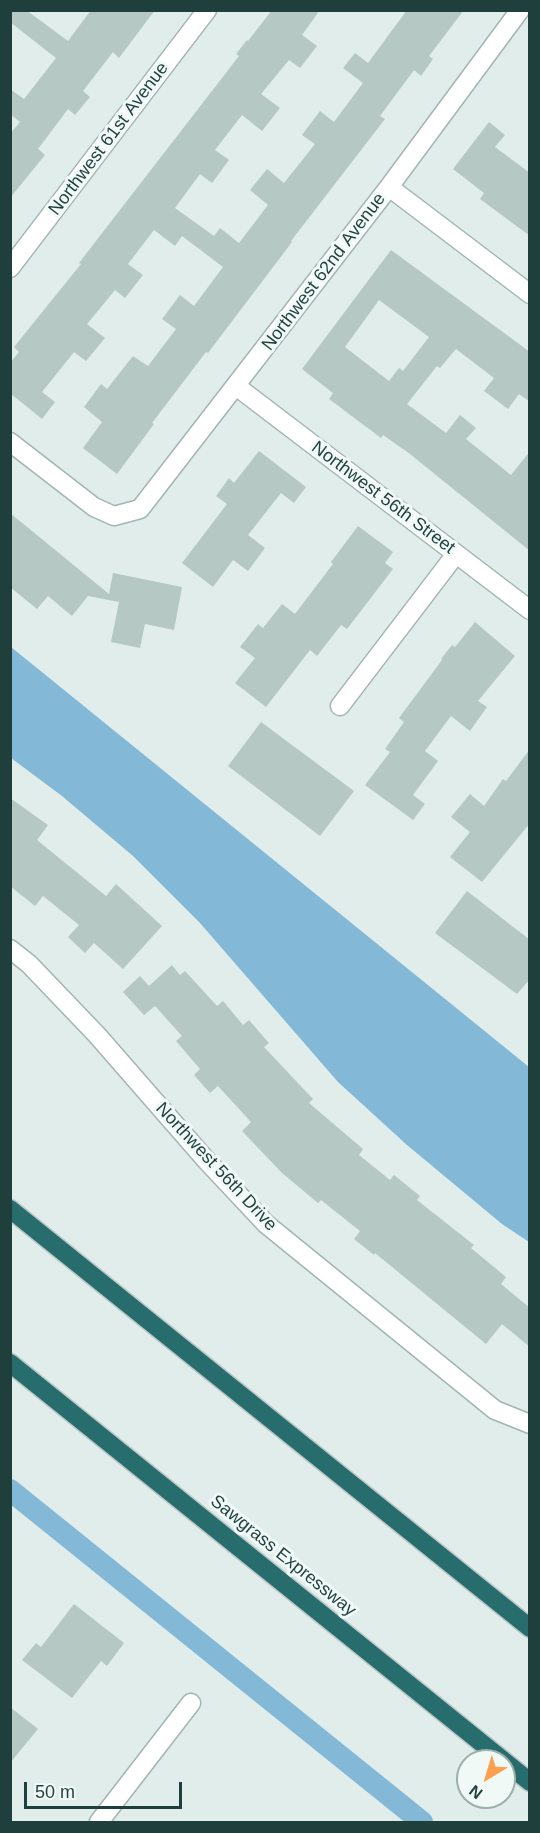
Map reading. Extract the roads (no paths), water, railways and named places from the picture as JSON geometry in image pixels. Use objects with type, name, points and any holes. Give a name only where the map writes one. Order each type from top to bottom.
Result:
[{"type":"highway","points":[[10,1209],[530,1628]]},
{"type":"highway","name":"Sawgrass Expressway","points":[[10,1363],[530,1782]]},
{"type":"street","name":"Northwest 61st Avenue","points":[[10,268],[207,10]]},
{"type":"street","name":"Northwest 62nd Avenue","points":[[10,442],[94,507],[114,516],[140,509],[389,187],[520,10]]},
{"type":"street","points":[[389,187],[530,294]]},
{"type":"street","name":"Northwest 56th Street","points":[[236,386],[530,610]]},
{"type":"street","points":[[340,706],[456,554]]},
{"type":"street","name":"Northwest 56th Drive","points":[[10,949],[29,964],[97,1035],[206,1160],[266,1224],[495,1410],[530,1424]]},
{"type":"street","points":[[99,1822],[192,1703]]},
{"type":"water","points":[[11,647],[529,1067],[529,1242],[502,1224],[407,1145],[338,1082],[200,923],[133,856],[62,796],[11,758]]},
{"type":"waterway","points":[[10,1490],[422,1822]]}]
